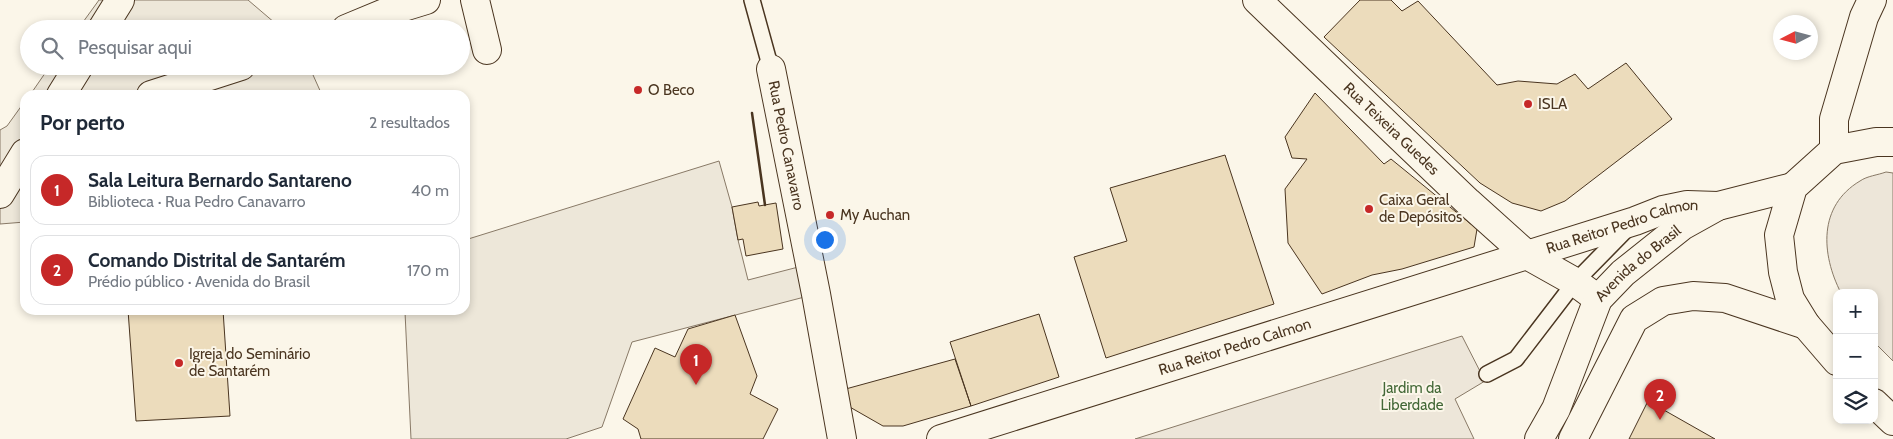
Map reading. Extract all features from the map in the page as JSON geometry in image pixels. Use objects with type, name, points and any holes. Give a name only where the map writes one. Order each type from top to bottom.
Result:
[{"type":"street","points":[[108,20],[120,0]]},
{"type":"street","points":[[368,20],[426,0]]},
{"type":"street","points":[[475,0],[487,50]]},
{"type":"street","name":"Rua Teixeira Guedes","points":[[1257,0],[1468,202],[1527,255]]},
{"type":"street","points":[[1834,150],[1834,119],[1838,103],[1864,17],[1872,0]]},
{"type":"street","name":"Rua Pedro Canavarro","points":[[771,69],[816,294],[842,439]]},
{"type":"street","points":[[64,90],[73,75]]},
{"type":"street","points":[[166,90],[213,75]]},
{"type":"street","points":[[1833,355],[1806,325],[1790,299],[1779,234],[1793,186],[1834,150],[1876,142],[1893,142]]},
{"type":"street","points":[[0,194],[20,161]]},
{"type":"street","points":[[0,202],[20,186]]},
{"type":"street","name":"Avenida do Brasil","points":[[1540,439],[1556,408],[1598,299],[1623,272],[1682,226],[1718,206],[1793,186]]},
{"type":"street","name":"Rua Reitor Pedro Calmon","points":[[941,439],[1527,255],[1663,210],[1687,204],[1718,206]]},
{"type":"street","name":"Rua Reitor Pedro Calmon","points":[[1527,255],[1575,282],[1598,299]]},
{"type":"street","points":[[1573,439],[1634,319],[1663,301],[1693,296],[1725,298],[1806,325]]},
{"type":"street","points":[[1878,407],[1893,420]]},
{"type":"lane","name":"Rua Pedro Canavarro","points":[[752,0],[771,69]]},
{"type":"lane","points":[[1487,374],[1516,359],[1575,282],[1634,221]]},
{"type":"green space","points":[[1886,172],[1893,173],[1893,361],[1878,346],[1878,289],[1839,289],[1834,278],[1827,247],[1830,217],[1836,204],[1846,191],[1869,177]]},
{"type":"green space","name":"Jardim da Liberdade","points":[[1462,336],[1485,381],[1455,399],[1474,439],[1135,439]]},
{"type":"shaded area","points":[[99,0],[248,0],[271,20],[85,20]]},
{"type":"shaded area","points":[[44,75],[313,75],[320,90],[33,90]]},
{"type":"shaded area","points":[[20,108],[20,222],[0,224],[0,130],[7,126]]},
{"type":"shaded area","points":[[719,161],[732,207],[748,280],[810,264],[816,294],[632,342],[602,427],[566,439],[411,439],[405,315],[470,315],[470,238]]},
{"type":"building","name":"ISLA","points":[[1360,0],[1391,0],[1402,11],[1418,1],[1497,85],[1518,81],[1557,84],[1575,74],[1588,89],[1626,63],[1672,119],[1565,201],[1541,211],[1512,203],[1480,183],[1324,37]]},
{"type":"building","name":"Caixa Geral de Depósitos","points":[[1315,93],[1384,164],[1391,159],[1477,229],[1474,247],[1402,269],[1372,275],[1322,294],[1288,243],[1285,189],[1307,159],[1292,158],[1285,137]]},
{"type":"building","points":[[1225,155],[1274,304],[1106,358],[1074,257],[1127,241],[1110,188]]},
{"type":"building","points":[[758,202],[759,206],[776,203],[783,249],[746,256],[743,239],[738,240],[732,207]]},
{"type":"building","points":[[1039,314],[1059,377],[971,406],[950,342]]},
{"type":"building","name":"Igreja do Seminário de Santarém","points":[[128,315],[223,315],[230,416],[136,421]]},
{"type":"building","points":[[735,315],[757,376],[750,394],[778,409],[763,439],[641,439],[638,429],[623,419],[655,348],[675,357],[688,329]]},
{"type":"building","points":[[955,359],[971,406],[903,426],[883,426],[848,406],[842,390]]},
{"type":"building","points":[[1648,401],[1715,439],[1629,439]]},
{"type":"wall","points":[[752,113],[765,205]]},
{"type":"place","name":"O Beco","points":[[638,90]]},
{"type":"place","name":"ISLA","points":[[1528,104]]},
{"type":"place","name":"Caixa Geral de Depósitos","points":[[1369,209]]},
{"type":"place","name":"My Auchan","points":[[830,215]]},
{"type":"place","name":"Igreja do Seminário de Santarém","points":[[179,363]]},
{"type":"place","name":"Sala Leitura Bernardo Santareno","points":[[696,385]]},
{"type":"place","name":"Comando Distrital de Santarém","points":[[1660,420]]}]
